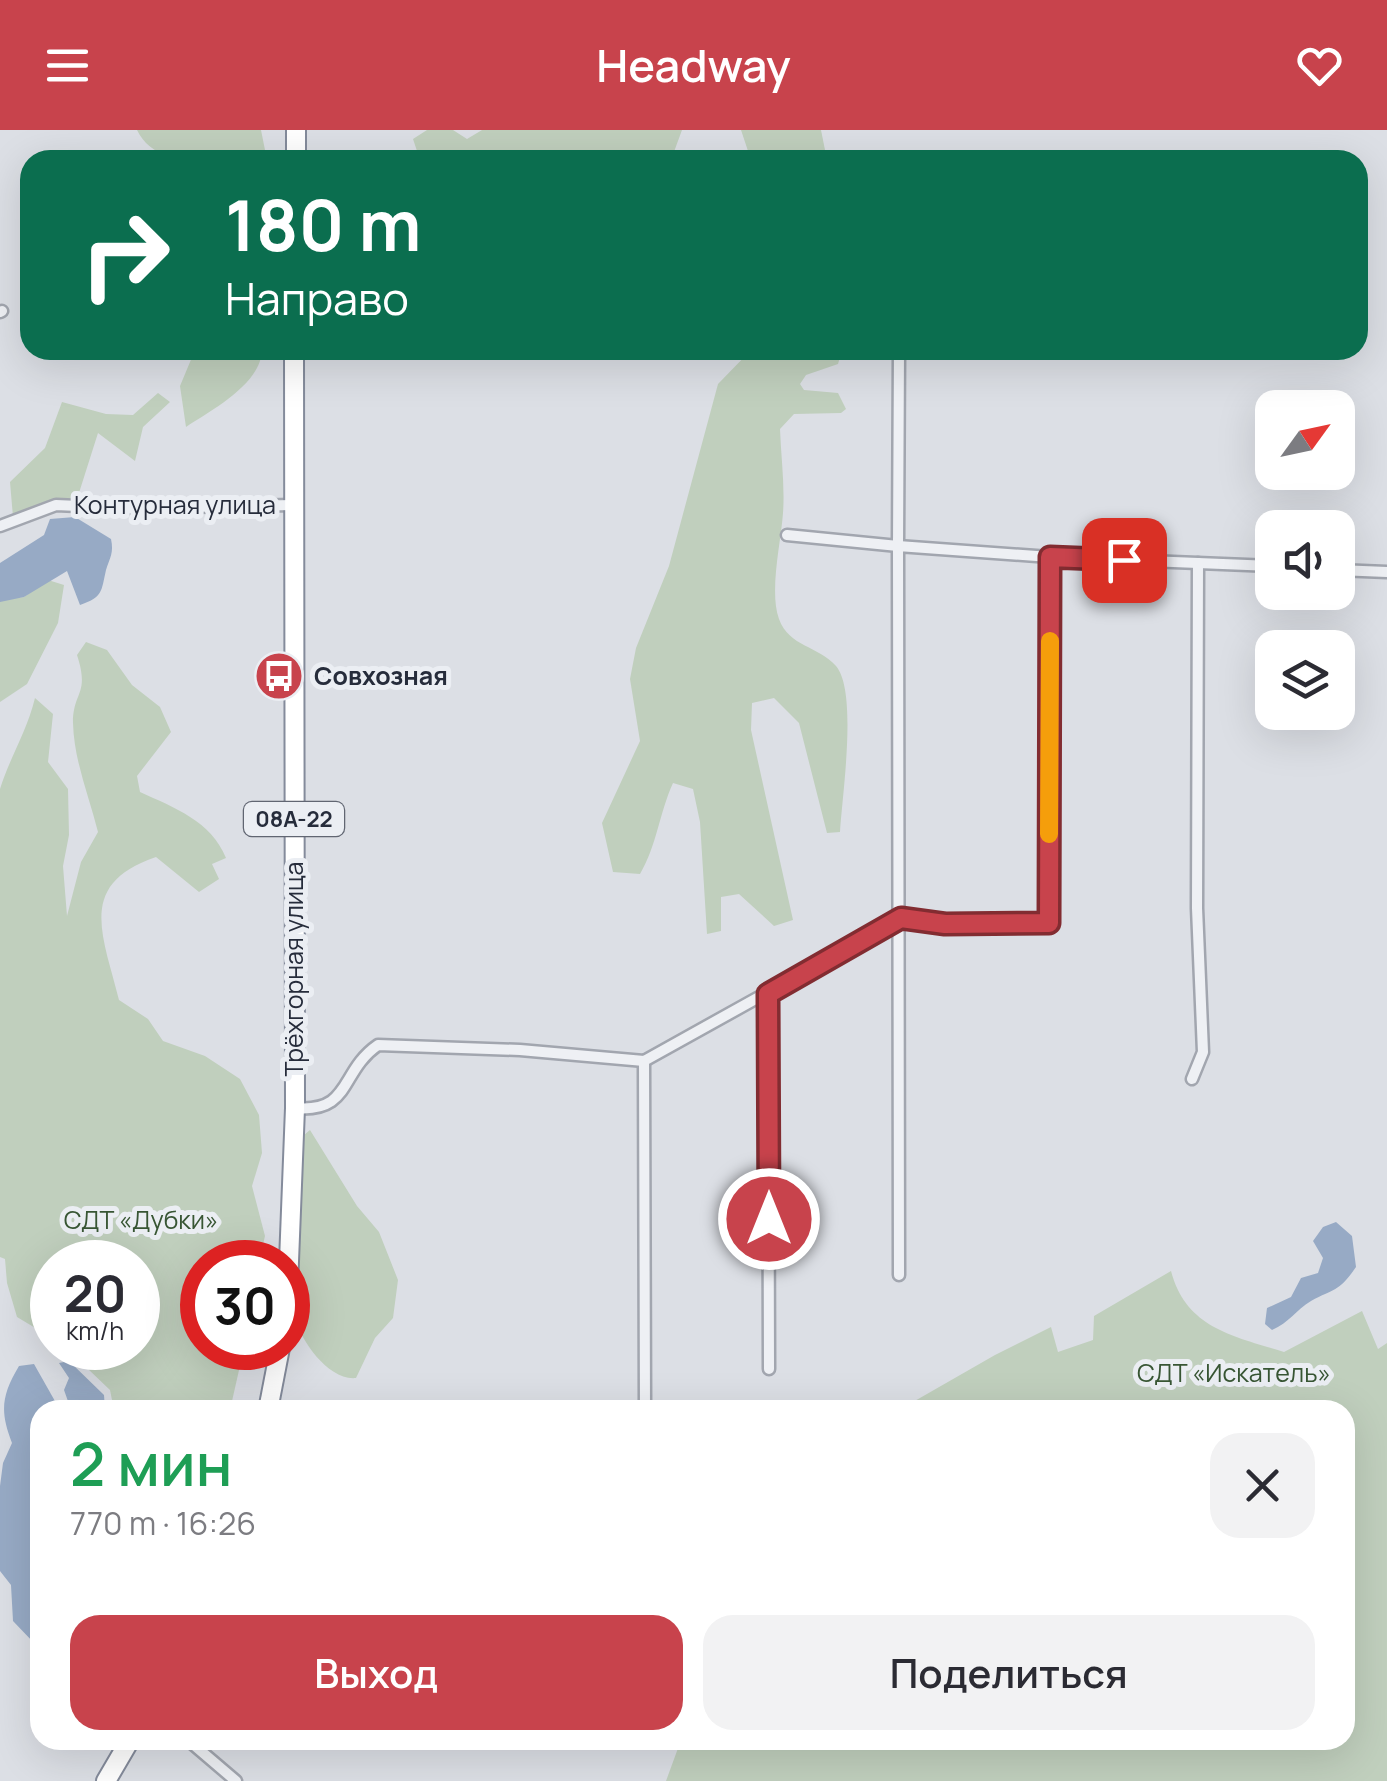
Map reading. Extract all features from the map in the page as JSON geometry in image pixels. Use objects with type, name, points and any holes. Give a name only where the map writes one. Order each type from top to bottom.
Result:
[{"type":"highway","name":"Трёхгорная улица","points":[[290,1240],[294,1108],[294,360]]},
{"type":"highway","points":[[270,1400],[276,1370]]},
{"type":"highway","points":[[106,1781],[124,1750]]},
{"type":"street","points":[[899,360],[899,1276]]},
{"type":"street","name":"Контурная улица","points":[[0,526],[56,505],[293,505]]},
{"type":"street","points":[[787,535],[1050,557],[1255,565]]},
{"type":"street","points":[[294,1108],[314,1110],[331,1105],[365,1054],[385,1044],[644,1061],[901,918],[945,924],[1049,923],[1050,557]]},
{"type":"street","points":[[1192,1079],[1203,1052],[1197,908],[1198,563]]},
{"type":"street","points":[[1355,571],[1387,572]]},
{"type":"street","points":[[768,994],[769,1369]]},
{"type":"street","points":[[644,1061],[645,1400]]},
{"type":"street","points":[[199,1750],[233,1780]]},
{"type":"green space","points":[[137,130],[261,130],[265,150],[156,150]]},
{"type":"green space","points":[[427,130],[453,130],[467,139],[482,130],[682,130],[675,150],[417,150],[413,139]]},
{"type":"green space","points":[[741,130],[821,130],[825,150],[748,150]]},
{"type":"green space","points":[[191,360],[260,360],[244,385],[186,427],[180,386]]},
{"type":"green space","points":[[741,360],[839,360],[838,364],[806,375],[800,384],[804,390],[838,393],[846,409],[841,413],[794,414],[780,429],[783,503],[775,595],[779,619],[790,635],[836,666],[843,679],[847,720],[840,832],[827,833],[799,723],[774,698],[752,703],[751,730],[793,920],[774,926],[739,894],[721,897],[721,931],[707,934],[700,822],[693,789],[673,783],[640,874],[613,872],[602,823],[640,741],[630,679],[636,648],[669,566],[718,384]]},
{"type":"green space","points":[[158,393],[170,402],[143,427],[135,461],[98,433],[78,496],[13,517],[10,482],[45,448],[62,402],[106,414],[133,415]]},
{"type":"green space","points":[[48,580],[64,585],[58,623],[27,684],[0,702],[0,600],[24,597]]},
{"type":"green space","name":"СДТ «Дубки»","points":[[86,642],[107,650],[132,685],[160,707],[171,732],[137,776],[140,792],[201,825],[226,858],[212,864],[219,879],[199,892],[156,857],[131,868],[114,882],[105,897],[102,914],[119,1000],[148,1019],[163,1041],[205,1056],[240,1079],[259,1115],[262,1153],[252,1186],[264,1240],[180,1240],[180,1370],[239,1370],[232,1400],[112,1400],[110,1390],[89,1370],[160,1370],[160,1240],[30,1240],[30,1325],[17,1317],[5,1259],[0,1257],[0,789],[35,698],[53,714],[48,762],[68,789],[69,835],[63,866],[67,916],[81,862],[98,832],[74,737],[81,668],[77,655]]},
{"type":"green space","points":[[310,1130],[357,1206],[379,1232],[398,1280],[393,1318],[375,1338],[356,1378],[336,1373],[310,1348],[310,1240],[299,1240],[304,1135]]},
{"type":"green space","name":"СДТ «Искатель»","points":[[1171,1271],[1178,1290],[1200,1317],[1247,1341],[1284,1352],[1362,1311],[1378,1349],[1387,1343],[1387,1781],[666,1781],[677,1750],[1355,1750],[1355,1400],[916,1400],[1051,1327],[1058,1352],[1093,1340],[1094,1316]]},
{"type":"water","points":[[75,517],[111,539],[111,555],[97,596],[80,605],[67,571],[24,597],[0,602],[0,563],[44,535],[50,519]]},
{"type":"water","points":[[1336,1222],[1352,1236],[1356,1267],[1341,1285],[1272,1330],[1265,1324],[1267,1308],[1291,1297],[1301,1278],[1318,1273],[1323,1258],[1313,1241],[1323,1227]]},
{"type":"water","points":[[30,1365],[30,1370],[37,1370],[54,1400],[30,1400],[30,1639],[13,1621],[11,1585],[0,1571],[0,1486],[3,1463],[12,1443],[4,1404],[19,1366]]},
{"type":"water","points":[[64,1370],[78,1370],[104,1395],[104,1400],[68,1400],[64,1390],[69,1378]]},
{"type":"slow traffic","points":[[1049,834],[1050,641]]},
{"type":"place","name":"Совхозная","points":[[279,676]]},
{"type":"route","points":[[769,1219],[768,994],[901,918],[945,924],[1049,923],[1050,557],[1124,560]]}]
